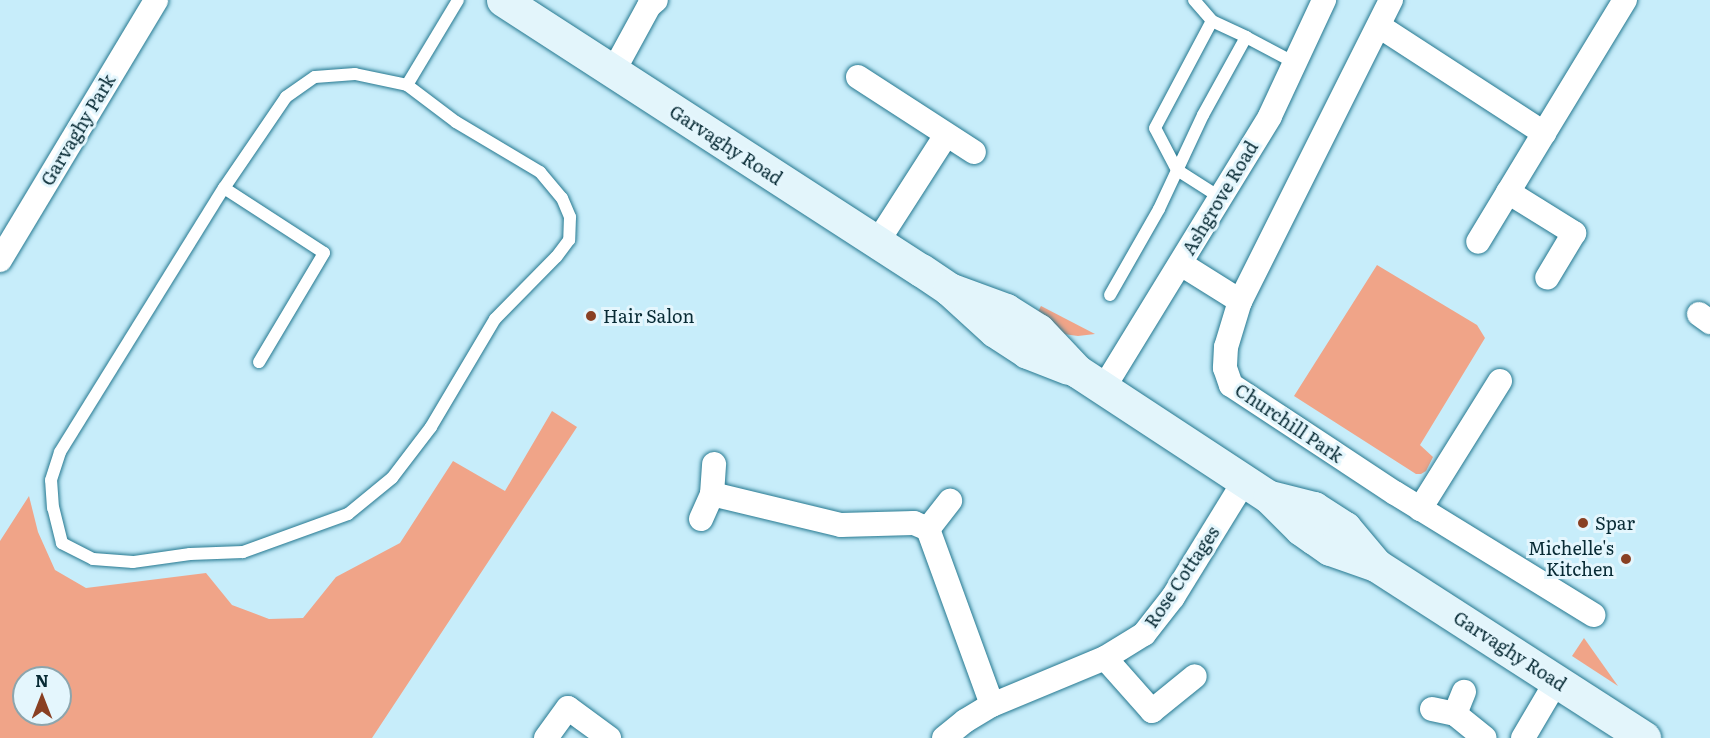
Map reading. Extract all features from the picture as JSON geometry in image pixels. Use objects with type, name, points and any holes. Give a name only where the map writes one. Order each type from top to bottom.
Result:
[{"type":"main road","name":"Garvaghy Road","points":[[503,0],[949,289],[1006,310],[1038,330],[1077,371],[1257,489],[1314,508],[1345,528],[1376,565],[1644,738]]},
{"type":"street","name":"Garvaghy Park","points":[[0,260],[156,0]]},
{"type":"street","points":[[613,72],[649,6],[656,0]]},
{"type":"street","name":"Ashgrove Road","points":[[1104,389],[1270,116],[1324,0]]},
{"type":"street","name":"Churchill Park","points":[[1391,0],[1240,301],[1226,347],[1225,368],[1231,385],[1300,433],[1593,615]]},
{"type":"street","points":[[1478,242],[1624,0]]},
{"type":"street","points":[[1379,26],[1544,133]]},
{"type":"street","points":[[858,78],[974,152]]},
{"type":"street","points":[[878,241],[946,135]]},
{"type":"street","points":[[1508,192],[1574,233],[1547,278]]},
{"type":"street","points":[[1181,264],[1240,301]]},
{"type":"street","points":[[1420,509],[1500,381]]},
{"type":"street","points":[[701,519],[712,494],[714,464]]},
{"type":"street","name":"Rose Cottages","points":[[944,738],[965,721],[992,705],[1105,658],[1143,634],[1257,489]]},
{"type":"street","points":[[712,494],[841,525],[914,524],[928,529]]},
{"type":"street","points":[[928,529],[950,501]]},
{"type":"street","points":[[928,529],[992,705]]},
{"type":"street","points":[[1105,658],[1152,711],[1195,676]]},
{"type":"street","points":[[1523,738],[1556,682]]},
{"type":"street","points":[[1464,692],[1444,712],[1485,738]]},
{"type":"street","points":[[546,738],[568,708],[609,738]]},
{"type":"lane","points":[[407,86],[458,0]]},
{"type":"lane","points":[[1194,0],[1212,21],[1294,63]]},
{"type":"lane","points":[[1212,21],[1155,128],[1177,170],[1221,198]]},
{"type":"lane","points":[[1110,295],[1159,209],[1246,37]]},
{"type":"lane","points":[[355,74],[407,86],[456,122],[540,172],[562,198],[570,217],[568,240],[556,257],[495,319],[431,427],[392,478],[348,514],[243,552],[190,554],[133,562],[93,559],[62,543],[53,507],[51,480],[60,452],[224,188],[286,97],[315,77],[355,74]]},
{"type":"lane","points":[[224,188],[324,253],[259,362]]},
{"type":"shaded area","points":[[1377,265],[1477,325],[1485,338],[1420,445],[1433,457],[1426,471],[1421,474],[1416,474],[1294,396]]},
{"type":"shaded area","points":[[1041,306],[1095,334],[1078,336],[1056,333],[1034,319]]},
{"type":"shaded area","points":[[552,411],[577,427],[372,738],[0,738],[0,541],[29,496],[38,532],[55,570],[86,588],[206,573],[232,605],[269,619],[303,618],[336,577],[400,543],[453,461],[505,491]]},
{"type":"shaded area","points":[[1584,638],[1618,686],[1572,656]]},
{"type":"place","name":"Hair Salon","points":[[591,316]]},
{"type":"place","name":"Spar","points":[[1583,523]]},
{"type":"place","name":"Michelle's Kitchen","points":[[1626,559]]}]
